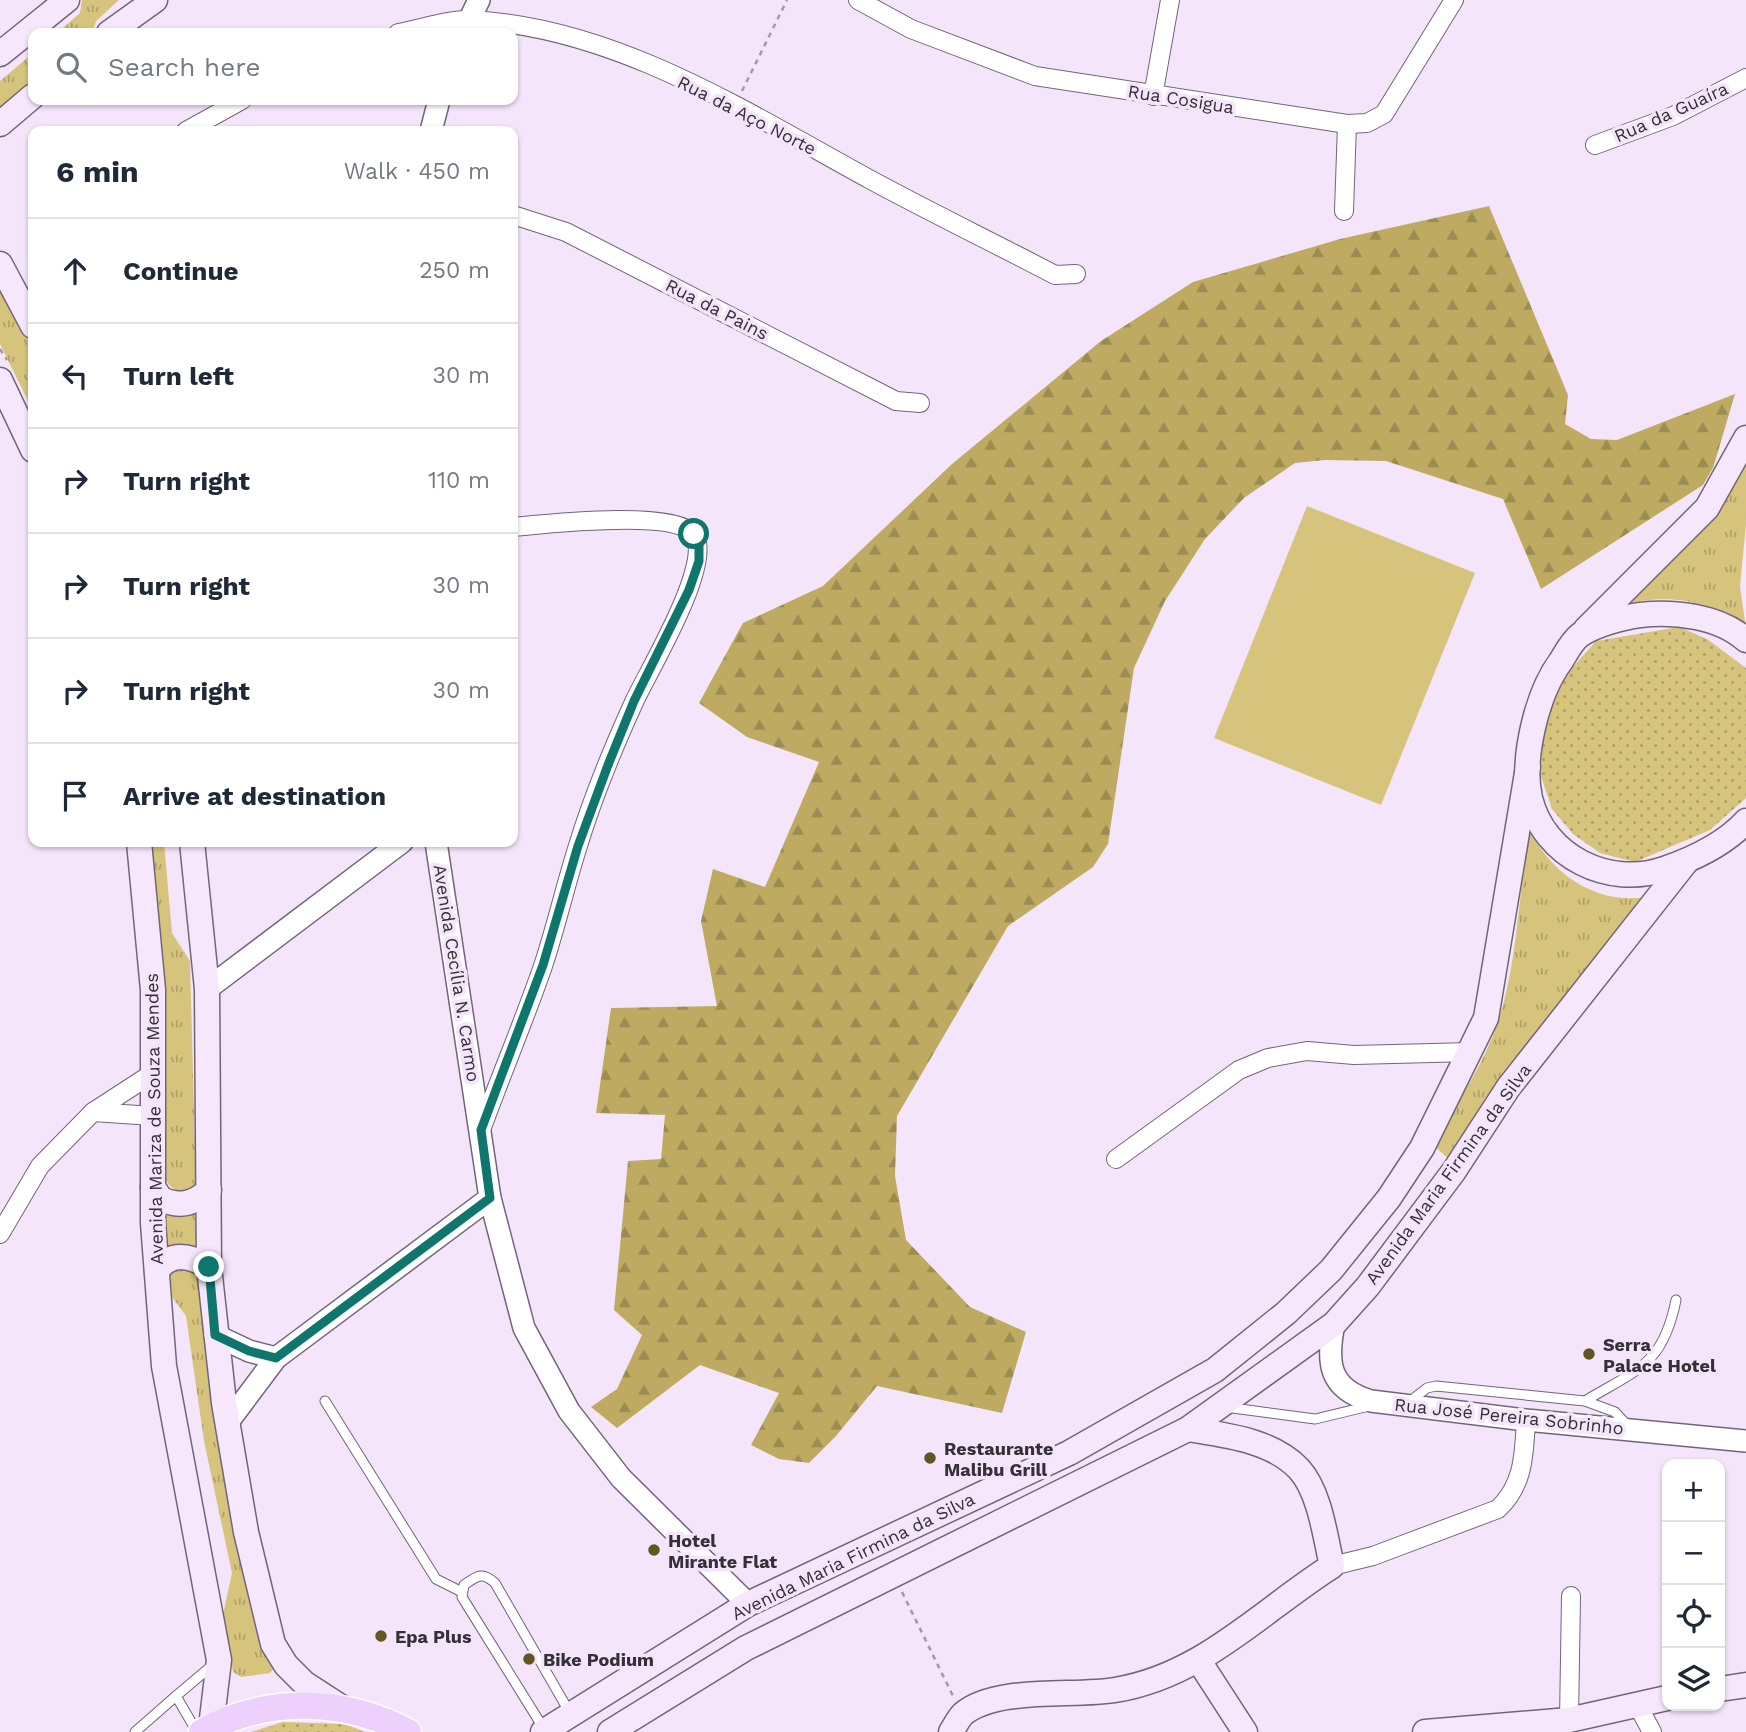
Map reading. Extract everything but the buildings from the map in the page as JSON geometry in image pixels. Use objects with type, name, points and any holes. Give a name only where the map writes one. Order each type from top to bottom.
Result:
[{"type":"main road","points":[[32,28],[67,0]]},
{"type":"main road","points":[[116,28],[155,0]]},
{"type":"main road","points":[[0,54],[28,31]]},
{"type":"main road","points":[[0,124],[28,100]]},
{"type":"main road","points":[[0,264],[28,317]]},
{"type":"main road","points":[[0,380],[28,439]]},
{"type":"main road","points":[[1743,828],[1686,862],[1651,874],[1614,875],[1585,866],[1557,847],[1539,821],[1530,798],[1528,767],[1537,710],[1550,675],[1579,635],[1707,508],[1746,438]]},
{"type":"main road","points":[[1579,635],[1628,616],[1668,612],[1715,623],[1746,640]]},
{"type":"main road","name":"Avenida Maria Firmina da Silva","points":[[544,1731],[576,1722],[610,1689],[738,1610],[1069,1453],[1215,1370],[1286,1313],[1331,1270],[1389,1198],[1422,1148],[1486,1018],[1496,971],[1528,767]]},
{"type":"main road","name":"Avenida Mariza de Souza Mendes","points":[[139,847],[153,990],[153,1187],[164,1366],[219,1660],[203,1730]]},
{"type":"main road","points":[[193,847],[207,989],[209,1267],[215,1335],[246,1532],[273,1644],[286,1665],[304,1683],[341,1707]]},
{"type":"main road","name":"Avenida Maria Firmina da Silva","points":[[618,1727],[746,1648],[892,1574],[1119,1466],[1188,1429],[1334,1324],[1368,1286],[1454,1171],[1508,1088],[1686,862]]},
{"type":"main road","points":[[1422,1148],[1454,1171]]},
{"type":"main road","points":[[153,1187],[160,1198],[183,1204],[198,1200],[209,1190]]},
{"type":"main road","points":[[157,1271],[169,1258],[185,1256],[209,1267]]},
{"type":"main road","points":[[1215,1370],[1230,1401]]},
{"type":"main road","points":[[957,1724],[981,1704],[1021,1696],[1116,1690],[1160,1679],[1199,1661],[1332,1566],[1312,1494],[1298,1469],[1271,1450],[1248,1441],[1188,1429]]},
{"type":"main road","points":[[738,1610],[746,1648]]},
{"type":"main road","points":[[1199,1661],[1245,1732]]},
{"type":"main road","points":[[1725,1688],[1746,1685]]},
{"type":"main road","points":[[610,1689],[618,1727]]},
{"type":"main road","points":[[1425,1732],[1569,1720],[1662,1699]]},
{"type":"main road","points":[[203,1730],[275,1706],[341,1707],[382,1718],[408,1732]]},
{"type":"street","points":[[466,27],[479,0]]},
{"type":"street","name":"Rua Cosigua","points":[[858,0],[911,29],[1035,76],[1346,124],[1367,123],[1384,114],[1454,0]]},
{"type":"street","points":[[1153,96],[1170,0]]},
{"type":"street","name":"Rua da Aço Norte","points":[[466,27],[526,28],[586,42],[662,71],[735,106],[883,187],[1055,275],[1076,274]]},
{"type":"street","name":"Rua da Guaíra","points":[[1595,145],[1673,116],[1746,78]]},
{"type":"street","points":[[195,126],[233,105]]},
{"type":"street","points":[[432,126],[438,105]]},
{"type":"street","points":[[1344,211],[1346,124]]},
{"type":"street","name":"Rua da Pains","points":[[518,217],[566,232],[895,401],[920,403]]},
{"type":"street","points":[[481,1130],[543,965],[578,846],[608,765],[634,701],[689,590],[699,561],[699,544],[694,534],[671,522],[581,521],[518,527]]},
{"type":"street","points":[[207,989],[395,847]]},
{"type":"street","name":"Avenida Cecília N. Carmo","points":[[437,847],[490,1198],[524,1328],[569,1411],[621,1478],[738,1610]]},
{"type":"street","points":[[1116,1159],[1239,1070],[1268,1058],[1307,1051],[1368,1055],[1471,1052]]},
{"type":"street","points":[[0,1234],[40,1166],[93,1112],[153,1073]]},
{"type":"street","points":[[93,1112],[153,1116]]},
{"type":"street","points":[[228,1422],[276,1358],[490,1198]]},
{"type":"street","name":"Rua José Pereira Sobrinho","points":[[1334,1324],[1329,1349],[1333,1371],[1340,1385],[1351,1395],[1403,1406],[1746,1441]]},
{"type":"street","points":[[215,1335],[249,1351],[276,1358]]},
{"type":"street","points":[[1332,1566],[1373,1556],[1498,1508],[1511,1497],[1519,1481],[1526,1420]]},
{"type":"street","points":[[1569,1720],[1572,1595]]},
{"type":"street","points":[[1638,1706],[1651,1732]]},
{"type":"lane","points":[[1585,1401],[1657,1354],[1671,1328],[1676,1300]]},
{"type":"lane","points":[[1403,1406],[1427,1388],[1436,1386],[1585,1401],[1615,1412],[1630,1429]]},
{"type":"lane","points":[[325,1401],[436,1579],[462,1592]]},
{"type":"lane","points":[[1230,1401],[1315,1419],[1380,1402]]},
{"type":"lane","points":[[544,1731],[465,1604],[462,1592],[464,1585],[480,1574],[487,1575],[495,1583],[576,1722]]},
{"type":"lane","points":[[135,1732],[219,1660]]},
{"type":"lane","points":[[176,1696],[203,1730]]},
{"type":"path","points":[[735,106],[787,0]]},
{"type":"path","points":[[892,1574],[957,1724]]},
{"type":"green space","points":[[82,0],[119,0],[96,21],[94,28],[63,28],[80,13]]},
{"type":"green space","points":[[28,57],[28,88],[0,109],[0,81]]},
{"type":"green space","points":[[1489,206],[1568,395],[1565,424],[1591,439],[1617,440],[1735,394],[1713,468],[1703,485],[1541,589],[1503,499],[1386,461],[1325,460],[1295,463],[1244,498],[1205,539],[1165,601],[1134,668],[1108,844],[1093,867],[1008,926],[897,1116],[895,1176],[906,1240],[970,1307],[1026,1332],[1002,1413],[877,1386],[836,1436],[809,1463],[779,1459],[751,1445],[779,1393],[700,1365],[617,1428],[591,1407],[617,1389],[642,1335],[614,1310],[628,1161],[661,1159],[665,1115],[596,1113],[611,1008],[717,1006],[701,921],[713,869],[765,887],[819,762],[747,737],[699,703],[743,623],[823,586],[952,464],[1101,341],[1193,282],[1340,239]]},
{"type":"green space","points":[[0,284],[28,337],[28,401],[0,344]]},
{"type":"green space","points":[[1746,455],[1746,524],[1740,586],[1746,629],[1703,605],[1657,599],[1624,604],[1661,572],[1695,537],[1723,499]]},
{"type":"green space","points":[[1307,506],[1475,573],[1381,805],[1214,738]]},
{"type":"green space","points":[[1679,627],[1707,639],[1746,668],[1746,798],[1710,830],[1635,862],[1600,853],[1573,834],[1552,809],[1541,776],[1542,738],[1549,707],[1563,678],[1596,641]]},
{"type":"green space","points":[[1530,831],[1551,861],[1578,884],[1610,896],[1647,897],[1450,1160],[1432,1144],[1477,1070],[1498,1022],[1510,975]]},
{"type":"green space","points":[[151,847],[164,847],[172,933],[190,961],[196,1182],[185,1191],[176,1190],[166,1180],[163,970]]},
{"type":"green space","points":[[162,1211],[179,1216],[195,1211],[197,1248],[162,1250]]},
{"type":"green space","points":[[175,1267],[197,1271],[213,1407],[274,1669],[270,1673],[241,1677],[233,1672],[223,1614],[232,1573],[204,1441],[186,1316],[172,1297],[170,1275]]},
{"type":"green space","points":[[283,1722],[345,1724],[365,1732],[251,1732]]},
{"type":"place","name":"Serra Palace Hotel","points":[[1589,1354]]},
{"type":"place","name":"Restaurante Malibu Grill","points":[[930,1458]]},
{"type":"place","name":"Hotel Mirante Flat","points":[[654,1550]]},
{"type":"place","name":"Epa Plus","points":[[381,1636]]},
{"type":"place","name":"Bike Podium","points":[[529,1659]]},
{"type":"route","points":[[209,1267],[215,1335],[249,1351],[276,1358],[490,1198],[481,1130],[543,965],[578,846],[608,765],[634,701],[689,590],[699,561],[699,544],[694,534]]}]
